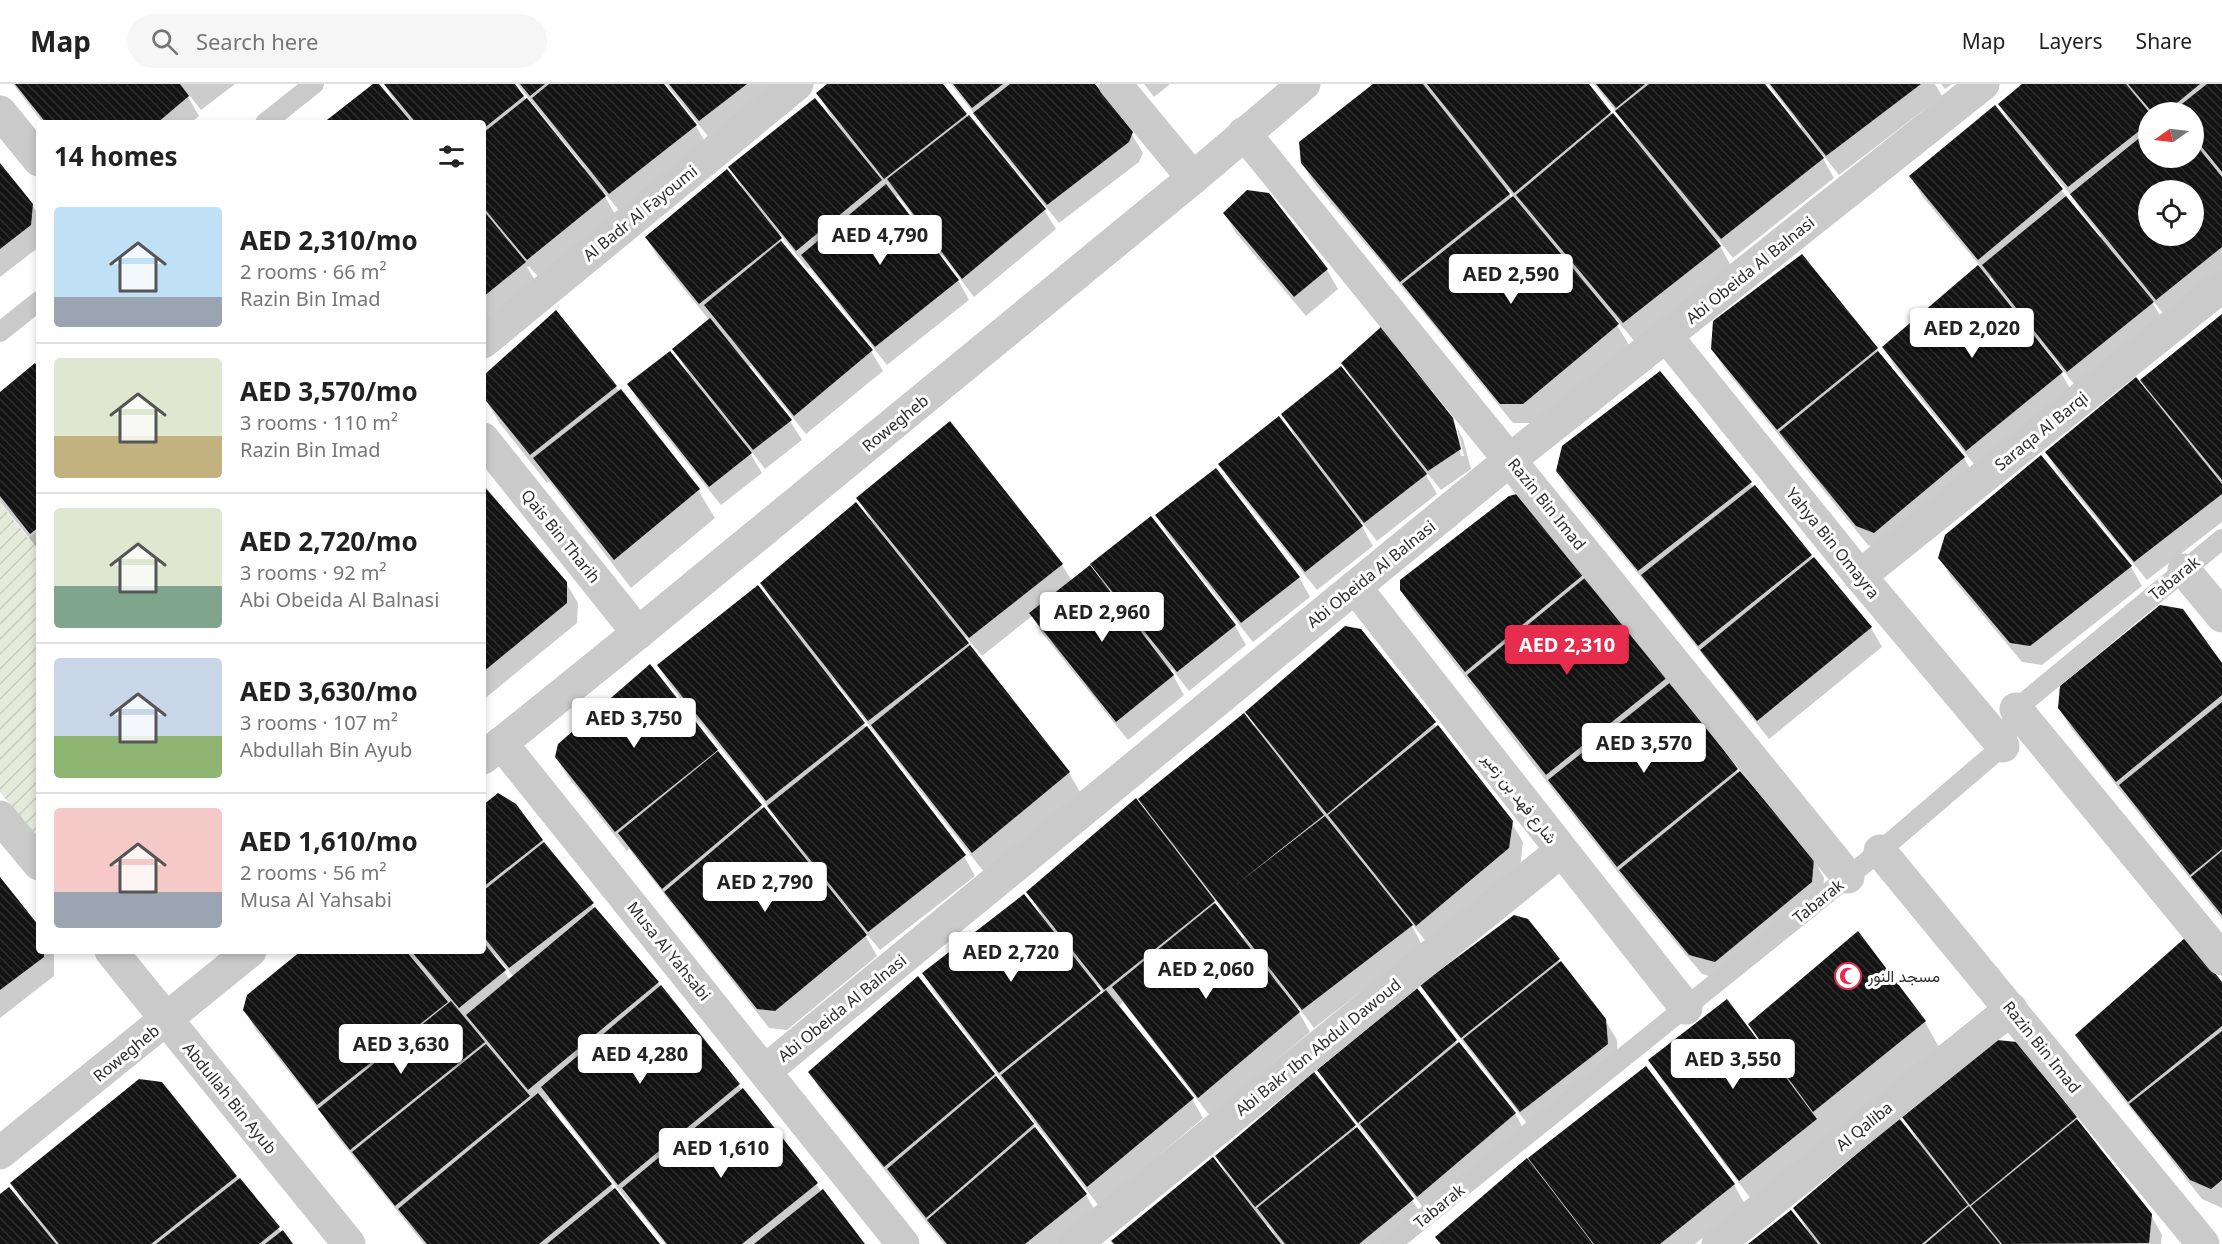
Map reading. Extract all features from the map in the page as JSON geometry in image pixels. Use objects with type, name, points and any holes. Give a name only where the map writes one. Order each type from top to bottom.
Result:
[{"type":"street","name":"Al Badr Al Fayoumi","points":[[486,340],[796,84]]},
{"type":"street","points":[[1114,84],[1193,178]]},
{"type":"street","name":"Rowegheb","points":[[492,751],[1193,178],[1304,84]]},
{"type":"street","name":"Abi Obeida Al Balnasi","points":[[765,1071],[1511,459],[1983,84]]},
{"type":"street","points":[[0,112],[36,156]]},
{"type":"street","name":"Razin Bin Imad","points":[[1244,134],[1511,459],[1848,877]]},
{"type":"street","name":"Saraqa Al Barqi","points":[[1860,576],[2222,285]]},
{"type":"street","name":"Yahya Bin Omayra","points":[[1667,337],[1860,576],[2003,746]]},
{"type":"street","name":"Qais Bin Tharih","points":[[486,443],[638,633]]},
{"type":"street","points":[[2184,570],[2222,616]]},
{"type":"street","name":"شارع فهد بن زعير","points":[[1355,587],[1686,1008]]},
{"type":"street","points":[[2016,709],[2222,959]]},
{"type":"street","name":"Musa Al Yahsabi","points":[[492,751],[765,1071],[903,1244]]},
{"type":"street","points":[[0,817],[36,860]]},
{"type":"street","name":"Abi Bakr Ibn Abdul Dawoud","points":[[1075,1244],[1561,851]]},
{"type":"street","name":"Razin Bin Imad","points":[[1880,851],[2203,1244]]},
{"type":"street","name":"Abdullah Bin Ayub","points":[[113,954],[349,1244]]},
{"type":"street","name":"Rowegheb","points":[[0,1153],[246,954]]},
{"type":"street","name":"Al Qaliba","points":[[1718,1244],[2011,1009]]},
{"type":"street","points":[[2203,1244],[2222,1229]]},
{"type":"lane","points":[[270,120],[314,84]]},
{"type":"lane","points":[[0,332],[36,303]]},
{"type":"lane","name":"Tabarak","points":[[2016,709],[2222,539]]},
{"type":"lane","points":[[2003,746],[2016,709]]},
{"type":"lane","name":"Tabarak","points":[[1391,1244],[1880,851],[2003,746]]},
{"type":"green space","points":[[0,503],[28,538],[36,533],[36,836],[0,792]]},
{"type":"building","points":[[15,84],[180,84],[189,96],[161,120],[44,120]]},
{"type":"building","points":[[373,84],[379,84],[409,120],[327,120]]},
{"type":"building","points":[[384,84],[515,84],[524,96],[486,127],[486,120],[414,120]]},
{"type":"building","points":[[520,84],[545,84],[530,96]]},
{"type":"building","points":[[549,84],[664,84],[697,125],[609,194],[532,98]]},
{"type":"building","points":[[669,84],[747,84],[699,121]]},
{"type":"building","points":[[827,84],[943,84],[967,114],[884,179],[816,93]]},
{"type":"building","points":[[953,84],[1003,84],[972,108]]},
{"type":"building","points":[[1010,84],[1095,84],[1133,132],[1129,142],[1047,205],[973,113]]},
{"type":"building","points":[[1373,84],[1423,84],[1510,194],[1400,282],[1301,163],[1299,142]]},
{"type":"building","points":[[1427,84],[1589,84],[1611,112],[1514,193]]},
{"type":"building","points":[[1596,84],[1645,84],[1616,108]]},
{"type":"building","points":[[1649,84],[1765,84],[1824,158],[1721,239],[1615,111]]},
{"type":"building","points":[[1770,84],[1921,84],[1826,156]]},
{"type":"building","points":[[2022,84],[2126,84],[2141,102],[2138,102],[2138,132],[2068,187],[1998,104]]},
{"type":"building","points":[[2128,84],[2200,84],[2178,102],[2143,102]]},
{"type":"building","points":[[2207,84],[2222,84],[2222,172],[2204,150],[2204,102],[2184,102]]},
{"type":"building","points":[[527,98],[606,196],[527,260],[486,211],[486,131]]},
{"type":"building","points":[[815,98],[882,180],[796,251],[728,167]]},
{"type":"building","points":[[1995,105],[2063,189],[1978,260],[1909,176]]},
{"type":"building","points":[[1613,113],[1721,246],[1623,323],[1516,195]]},
{"type":"building","points":[[969,115],[1046,209],[962,279],[887,179]]},
{"type":"building","points":[[2138,139],[2138,168],[2204,168],[2204,155],[2222,177],[2222,247],[2156,300],[2070,194]]},
{"type":"building","points":[[0,163],[33,204],[31,225],[0,249]]},
{"type":"building","points":[[727,169],[782,238],[699,304],[645,237]]},
{"type":"building","points":[[886,184],[959,280],[875,347],[801,255]]},
{"type":"building","points":[[1247,190],[1269,193],[1328,269],[1294,297],[1223,213]]},
{"type":"building","points":[[1513,196],[1619,324],[1523,404],[1500,404],[1402,284]]},
{"type":"building","points":[[2066,196],[2154,302],[2067,372],[1982,265]]},
{"type":"building","points":[[486,214],[526,262],[486,295]]},
{"type":"building","points":[[781,241],[873,350],[794,416],[704,305]]},
{"type":"building","points":[[1802,254],[1878,348],[1777,430],[1711,349],[1713,321]]},
{"type":"building","points":[[1978,265],[2063,372],[1966,451],[1882,347]]},
{"type":"building","points":[[556,310],[617,386],[530,455],[486,401],[486,373]]},
{"type":"building","points":[[2222,314],[2222,480],[2140,380]]},
{"type":"building","points":[[710,318],[792,420],[753,450],[672,349]]},
{"type":"building","points":[[1381,327],[1453,418],[1461,449],[1428,471],[1341,363]]},
{"type":"building","points":[[670,351],[752,453],[709,487],[627,384]]},
{"type":"building","points":[[1878,351],[1965,457],[1874,533],[1856,526],[1779,432]]},
{"type":"building","points":[[36,364],[36,529],[30,534],[0,496],[0,392]]},
{"type":"building","points":[[1341,366],[1427,474],[1364,523],[1281,414]]},
{"type":"building","points":[[1660,371],[1752,482],[1638,571],[1556,471],[1562,446]]},
{"type":"building","points":[[2136,377],[2222,484],[2222,494],[2134,562],[2045,452]]},
{"type":"building","points":[[621,389],[700,489],[614,560],[533,458]]},
{"type":"building","points":[[1279,416],[1363,526],[1305,572],[1218,464]]},
{"type":"building","points":[[950,421],[1063,564],[969,638],[856,498]]},
{"type":"building","points":[[2041,455],[2132,566],[2030,646],[2010,643],[1938,558],[1945,535]]},
{"type":"building","points":[[1216,468],[1300,577],[1241,623],[1155,515]]},
{"type":"building","points":[[1755,485],[1812,555],[1698,646],[1641,575]]},
{"type":"building","points":[[486,488],[567,582],[567,603],[486,670]]},
{"type":"building","points":[[1517,494],[1583,575],[1465,672],[1400,590],[1400,580],[1509,496]]},
{"type":"building","points":[[856,502],[969,643],[868,721],[760,583]]},
{"type":"building","points":[[1151,516],[1236,625],[1177,672],[1090,564]]},
{"type":"building","points":[[1814,557],[1872,627],[1757,721],[1700,650]]},
{"type":"building","points":[[1090,565],[1174,675],[1116,722],[1029,613]]},
{"type":"building","points":[[1586,577],[1669,676],[1546,775],[1467,675]]},
{"type":"building","points":[[758,585],[865,723],[766,801],[657,665]]},
{"type":"building","points":[[2160,605],[2183,609],[2222,663],[2222,695],[2116,782],[2058,708],[2060,686]]},
{"type":"building","points":[[1345,626],[1361,629],[1436,722],[1327,814],[1245,712]]},
{"type":"building","points":[[970,645],[1070,772],[972,853],[871,725]]},
{"type":"building","points":[[650,664],[718,750],[615,832],[555,757],[558,744]]},
{"type":"building","points":[[1672,681],[1738,769],[1617,867],[1548,780]]},
{"type":"building","points":[[2222,702],[2222,849],[2190,875],[2119,785]]},
{"type":"building","points":[[1244,713],[1324,815],[1237,884],[1325,816],[1413,925],[1302,1010],[1138,799]]},
{"type":"building","points":[[1438,725],[1513,821],[1509,848],[1416,926],[1328,815]]},
{"type":"building","points":[[867,726],[966,855],[868,932],[767,806]]},
{"type":"building","points":[[718,751],[762,805],[662,889],[618,833]]},
{"type":"building","points":[[1740,771],[1814,858],[1812,882],[1715,962],[1689,955],[1619,870]]},
{"type":"building","points":[[498,793],[516,804],[543,840],[486,885],[486,803]]},
{"type":"building","points":[[1136,798],[1215,901],[1104,990],[1026,892]]},
{"type":"building","points":[[764,807],[867,935],[775,1011],[757,1009],[664,892]]},
{"type":"building","points":[[544,842],[594,903],[509,968],[486,940],[486,889]]},
{"type":"building","points":[[2222,851],[2222,915],[2191,877]]},
{"type":"building","points":[[0,877],[36,922],[36,954],[44,954],[44,957],[0,990]]},
{"type":"building","points":[[1024,894],[1101,991],[999,1073],[922,973]]},
{"type":"building","points":[[1215,903],[1300,1012],[1198,1098],[1112,987]]},
{"type":"building","points":[[595,907],[659,982],[528,1090],[466,1015]]},
{"type":"building","points":[[1514,915],[1528,919],[1560,959],[1461,1038],[1420,985]]},
{"type":"building","name":"مسجد النور","points":[[1858,931],[1926,1021],[1813,1112],[1748,1024]]},
{"type":"building","points":[[2186,937],[2222,982],[2222,1026],[2128,1102],[2075,1035]]},
{"type":"building","points":[[486,946],[506,970],[459,1008],[414,954],[486,954]]},
{"type":"building","points":[[297,954],[408,954],[448,1002],[317,1105],[243,1010],[247,995]]},
{"type":"building","points":[[1561,961],[1606,1019],[1608,1044],[1520,1112],[1463,1039]]},
{"type":"building","points":[[918,976],[995,1074],[884,1167],[808,1072]]},
{"type":"building","points":[[661,985],[740,1084],[618,1185],[541,1087]]},
{"type":"building","points":[[1417,988],[1457,1040],[1358,1123],[1317,1070]]},
{"type":"building","points":[[1106,990],[1194,1098],[1087,1187],[1001,1075]]},
{"type":"building","points":[[1727,999],[1817,1119],[1739,1181],[1648,1060]]},
{"type":"building","points":[[451,1001],[485,1042],[350,1150],[318,1109]]},
{"type":"building","points":[[2222,1031],[2222,1180],[2211,1189],[2190,1180],[2129,1104]]},
{"type":"building","points":[[1997,1040],[2017,1042],[2077,1117],[1970,1205],[1902,1117]]},
{"type":"building","points":[[1459,1042],[1516,1113],[1417,1197],[1360,1124]]},
{"type":"building","points":[[486,1044],[530,1096],[395,1206],[352,1152]]},
{"type":"building","points":[[1646,1066],[1735,1184],[1660,1244],[1594,1244],[1528,1158]]},
{"type":"building","points":[[1314,1072],[1356,1125],[1255,1207],[1215,1156]]},
{"type":"building","points":[[996,1076],[1034,1124],[926,1218],[887,1169]]},
{"type":"building","points":[[139,1079],[162,1082],[237,1176],[151,1244],[59,1244],[10,1183]]},
{"type":"building","points":[[743,1088],[818,1183],[742,1244],[667,1244],[622,1188]]},
{"type":"building","points":[[538,1093],[612,1184],[539,1244],[427,1244],[398,1209]]},
{"type":"building","points":[[1899,1118],[1968,1205],[1922,1244],[1821,1244],[1793,1208]]},
{"type":"building","points":[[2077,1119],[2152,1214],[2149,1243],[2002,1244],[1971,1206]]},
{"type":"building","points":[[1035,1127],[1087,1194],[1025,1244],[947,1244],[927,1220]]},
{"type":"building","points":[[1357,1127],[1414,1199],[1359,1244],[1285,1244],[1257,1208]]},
{"type":"building","points":[[1213,1157],[1281,1244],[1114,1244],[1111,1241]]},
{"type":"building","points":[[1527,1158],[1593,1244],[1441,1244],[1435,1237]]},
{"type":"building","points":[[240,1178],[280,1227],[259,1244],[156,1244]]},
{"type":"building","points":[[9,1187],[56,1244],[0,1244],[0,1194]]},
{"type":"building","points":[[615,1188],[660,1244],[547,1244]]},
{"type":"building","points":[[823,1189],[865,1244],[754,1244]]},
{"type":"building","points":[[1969,1206],[2000,1244],[1925,1244]]},
{"type":"building","points":[[1791,1210],[1818,1244],[1748,1244]]},
{"type":"building","points":[[283,1230],[293,1244],[265,1244]]},
{"type":"place","name":"مسجد النور","points":[[1848,976]]}]
